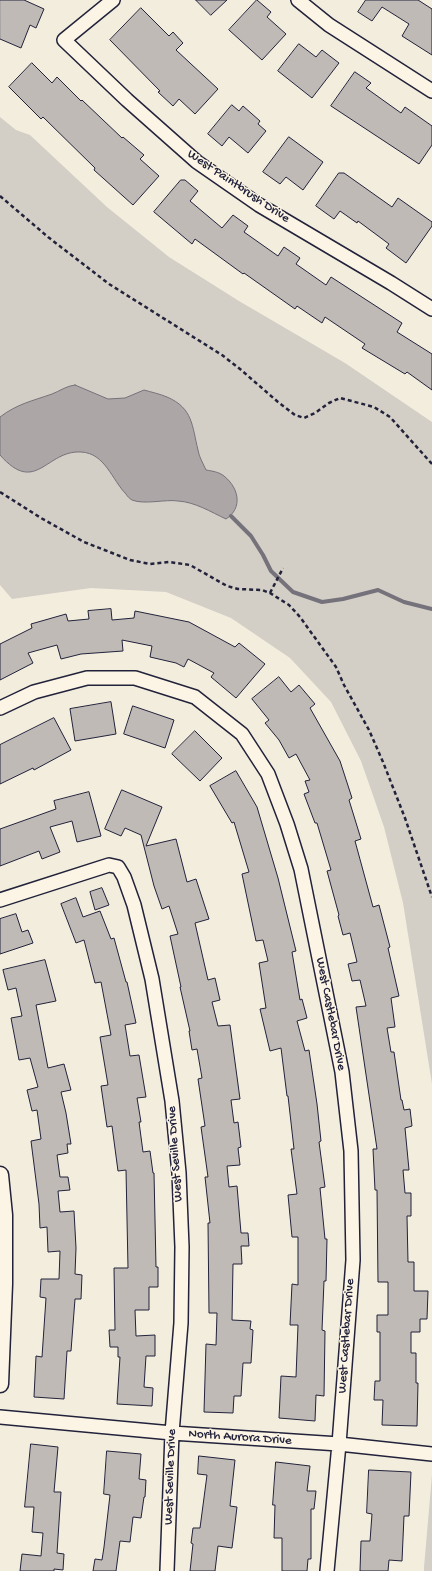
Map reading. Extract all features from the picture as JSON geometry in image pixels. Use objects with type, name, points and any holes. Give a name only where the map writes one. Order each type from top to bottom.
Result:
[{"type":"street","name":"West Paintbrush Drive","points":[[113,0],[64,40],[127,100],[197,162],[259,205],[432,309]]},
{"type":"street","points":[[298,0],[329,25],[432,91]]},
{"type":"street","name":"West Castlebar Drive","points":[[0,708],[34,692],[87,678],[135,678],[196,698],[242,734],[268,774],[287,824],[301,869],[342,1072],[351,1151],[353,1260],[339,1444],[327,1571]]},
{"type":"street","name":"West Seville Drive","points":[[0,900],[109,865],[118,867],[124,877],[134,905],[153,986],[172,1101],[179,1173],[182,1247],[181,1323],[172,1434],[167,1571]]},
{"type":"street","points":[[0,1175],[4,1284],[0,1384]]},
{"type":"street","name":"North Aurora Drive","points":[[0,1417],[172,1434],[339,1444],[432,1454]]},
{"type":"path","points":[[0,196],[48,237],[110,284],[222,355],[295,415],[304,418],[315,413],[329,402],[340,398],[368,405],[390,416],[432,464]]},
{"type":"path","points":[[0,492],[41,518],[84,542],[130,560],[150,564],[169,562],[190,565],[227,586],[238,589],[262,590],[270,593],[289,605],[300,617],[336,667],[344,685],[369,730],[405,818],[432,897]]},
{"type":"path","points":[[270,593],[283,568]]},
{"type":"shaded area","points":[[0,117],[16,130],[30,135],[107,207],[169,257],[239,301],[345,363],[432,422],[432,1084],[403,903],[384,827],[361,761],[331,702],[290,658],[231,618],[166,592],[91,588],[12,599],[0,585]]},
{"type":"shaded area","points":[[75,385],[108,399],[125,398],[144,390],[176,401],[187,412],[199,455],[206,470],[224,476],[236,492],[237,504],[231,514],[226,519],[191,503],[173,501],[143,502],[132,500],[128,497],[102,462],[96,457],[81,452],[69,453],[59,457],[32,472],[23,472],[12,467],[0,455],[0,417],[19,406]]},
{"type":"shaded area","points":[[432,1475],[432,1571],[424,1571],[424,1567]]},
{"type":"building","points":[[0,0],[24,0],[44,9],[36,28],[30,25],[21,48],[0,39]]},
{"type":"building","points":[[196,0],[227,0],[211,15]]},
{"type":"building","points":[[257,0],[271,12],[267,17],[286,34],[262,60],[229,30]]},
{"type":"building","points":[[366,0],[418,0],[432,9],[432,55],[402,36],[409,24],[382,7],[372,21],[358,12]]},
{"type":"building","points":[[141,8],[169,36],[173,32],[183,43],[176,50],[218,89],[195,114],[179,99],[173,106],[110,40]]},
{"type":"building","points":[[299,44],[316,57],[322,50],[339,63],[312,98],[278,71]]},
{"type":"building","points":[[32,63],[52,83],[57,77],[122,138],[123,137],[144,155],[140,159],[159,176],[133,205],[94,170],[95,168],[43,117],[41,119],[9,87]]},
{"type":"building","points":[[355,72],[371,83],[366,88],[401,113],[405,107],[432,126],[432,145],[419,164],[331,106]]},
{"type":"building","points":[[232,105],[239,111],[243,106],[260,121],[258,124],[266,131],[248,153],[229,137],[222,146],[208,134]]},
{"type":"building","points":[[289,137],[323,162],[303,190],[286,177],[280,184],[263,172]]},
{"type":"building","points":[[339,173],[344,173],[392,207],[398,198],[432,222],[432,226],[406,263],[386,248],[389,244],[358,221],[357,223],[340,211],[334,219],[316,206]]},
{"type":"building","points":[[181,180],[185,180],[198,191],[190,201],[222,228],[233,215],[248,226],[244,232],[278,256],[284,247],[300,258],[296,264],[326,285],[331,277],[402,323],[397,332],[432,354],[432,390],[407,372],[405,374],[362,348],[365,344],[325,317],[322,323],[297,306],[295,309],[195,239],[192,244],[154,212]]},
{"type":"building","points":[[111,609],[112,620],[134,618],[135,611],[189,622],[235,647],[239,643],[265,664],[236,698],[211,677],[214,673],[188,659],[184,667],[176,663],[150,657],[152,646],[122,640],[123,651],[81,654],[61,659],[57,645],[28,653],[33,663],[0,680],[0,644],[32,628],[31,624],[66,614],[68,621],[89,619],[88,611]]},
{"type":"building","points":[[279,677],[291,692],[299,685],[315,704],[310,708],[340,761],[352,798],[349,800],[361,839],[355,841],[373,907],[379,905],[390,947],[388,948],[399,996],[391,998],[395,1027],[387,1028],[391,1052],[394,1052],[401,1100],[404,1110],[410,1109],[412,1126],[405,1128],[409,1170],[403,1170],[405,1193],[411,1193],[411,1216],[407,1216],[408,1262],[414,1262],[414,1291],[428,1291],[427,1319],[420,1319],[420,1332],[411,1332],[411,1353],[416,1353],[416,1383],[418,1383],[417,1426],[382,1425],[383,1400],[374,1400],[375,1381],[380,1381],[380,1332],[377,1332],[377,1315],[388,1315],[388,1282],[378,1282],[377,1190],[375,1190],[373,1149],[377,1149],[356,1007],[366,1006],[360,980],[352,981],[348,964],[357,962],[350,933],[343,935],[327,871],[331,870],[317,823],[315,823],[304,794],[309,792],[305,781],[310,780],[296,754],[289,758],[279,740],[265,723],[269,720],[252,699]]},
{"type":"building","points":[[111,702],[116,734],[75,741],[70,709]]},
{"type":"building","points":[[133,706],[174,720],[165,748],[124,734]]},
{"type":"building","points":[[54,718],[71,750],[34,770],[33,768],[0,784],[0,745]]},
{"type":"building","points":[[195,731],[222,758],[200,781],[172,754]]},
{"type":"building","points":[[236,771],[257,807],[278,878],[296,951],[292,952],[300,1000],[302,999],[307,1018],[297,1021],[305,1051],[309,1050],[317,1104],[321,1141],[319,1142],[325,1187],[320,1188],[325,1239],[327,1239],[326,1281],[324,1281],[322,1330],[325,1331],[324,1396],[316,1395],[315,1421],[279,1418],[281,1376],[296,1377],[298,1325],[290,1325],[292,1284],[298,1285],[298,1237],[292,1237],[288,1195],[297,1194],[291,1149],[294,1149],[281,1048],[270,1051],[260,1009],[266,1008],[259,963],[268,961],[263,940],[256,941],[242,874],[249,872],[234,822],[232,823],[210,786]]},
{"type":"building","points":[[122,790],[162,807],[146,846],[176,839],[187,882],[196,879],[209,919],[195,923],[208,980],[215,978],[220,1000],[212,1002],[218,1026],[230,1025],[240,1099],[231,1100],[234,1123],[238,1122],[241,1147],[238,1148],[240,1165],[227,1166],[229,1187],[237,1186],[241,1233],[248,1233],[249,1246],[241,1246],[242,1264],[233,1264],[232,1320],[251,1321],[250,1329],[253,1330],[251,1363],[243,1363],[241,1396],[234,1396],[233,1413],[204,1412],[206,1344],[216,1345],[217,1313],[209,1313],[208,1223],[210,1223],[205,1177],[208,1177],[201,1127],[205,1126],[198,1079],[202,1078],[197,1049],[192,1050],[190,1031],[170,936],[178,934],[169,906],[162,909],[154,886],[141,835],[125,828],[121,836],[105,829]]},
{"type":"building","points":[[89,792],[101,836],[77,842],[72,821],[50,827],[60,852],[42,859],[39,851],[0,866],[0,829],[56,809],[54,801]]},
{"type":"building","points":[[102,888],[109,905],[95,910],[90,892]]},
{"type":"building","points":[[76,898],[83,917],[100,911],[111,939],[114,938],[127,982],[136,1023],[125,1025],[130,1056],[139,1055],[146,1097],[137,1098],[141,1122],[139,1122],[143,1152],[150,1151],[154,1173],[156,1267],[158,1267],[158,1287],[149,1287],[149,1310],[135,1310],[136,1336],[155,1335],[155,1356],[146,1356],[144,1387],[153,1388],[152,1406],[117,1404],[120,1357],[118,1357],[118,1347],[110,1347],[109,1330],[115,1330],[114,1268],[128,1268],[126,1170],[118,1171],[112,1126],[107,1127],[101,1086],[108,1085],[100,1037],[111,1035],[101,982],[95,983],[84,940],[76,943],[61,904]]},
{"type":"building","points":[[16,914],[22,932],[28,930],[33,943],[0,954],[0,919]]},
{"type":"building","points":[[45,960],[56,1001],[36,1005],[48,1068],[64,1064],[71,1090],[61,1092],[71,1144],[67,1144],[68,1153],[57,1155],[60,1177],[68,1177],[70,1190],[58,1191],[60,1212],[74,1211],[76,1248],[75,1274],[82,1275],[81,1299],[75,1299],[71,1351],[67,1351],[64,1399],[34,1397],[36,1356],[42,1357],[46,1298],[40,1297],[41,1279],[59,1279],[60,1251],[48,1252],[47,1227],[40,1228],[39,1204],[31,1141],[41,1139],[37,1110],[32,1111],[27,1090],[38,1087],[30,1058],[19,1060],[11,1018],[22,1016],[16,988],[8,990],[3,970]]},
{"type":"building","points":[[31,1444],[58,1447],[54,1492],[61,1492],[57,1553],[64,1554],[63,1570],[54,1569],[54,1571],[20,1571],[22,1554],[41,1556],[43,1533],[32,1532],[34,1507],[25,1507]]},
{"type":"building","points":[[107,1451],[141,1454],[139,1479],[146,1480],[145,1497],[141,1518],[133,1517],[130,1542],[120,1541],[116,1571],[93,1571],[95,1559],[102,1560],[104,1547],[110,1495],[104,1494]]},
{"type":"building","points":[[199,1456],[235,1460],[230,1506],[237,1507],[232,1548],[218,1546],[215,1571],[190,1571],[193,1528],[200,1528],[207,1475],[198,1474]]},
{"type":"building","points":[[276,1462],[310,1466],[307,1491],[316,1491],[314,1509],[311,1509],[311,1559],[308,1559],[307,1571],[282,1571],[282,1538],[274,1538],[275,1505],[273,1505]]},
{"type":"building","points":[[369,1470],[411,1472],[409,1516],[404,1516],[402,1561],[389,1560],[388,1571],[360,1571],[361,1541],[370,1541],[372,1514],[367,1513]]},
{"type":"waterway","points":[[231,516],[251,536],[271,571],[293,592],[322,602],[343,599],[378,590],[404,602],[432,609]]}]
